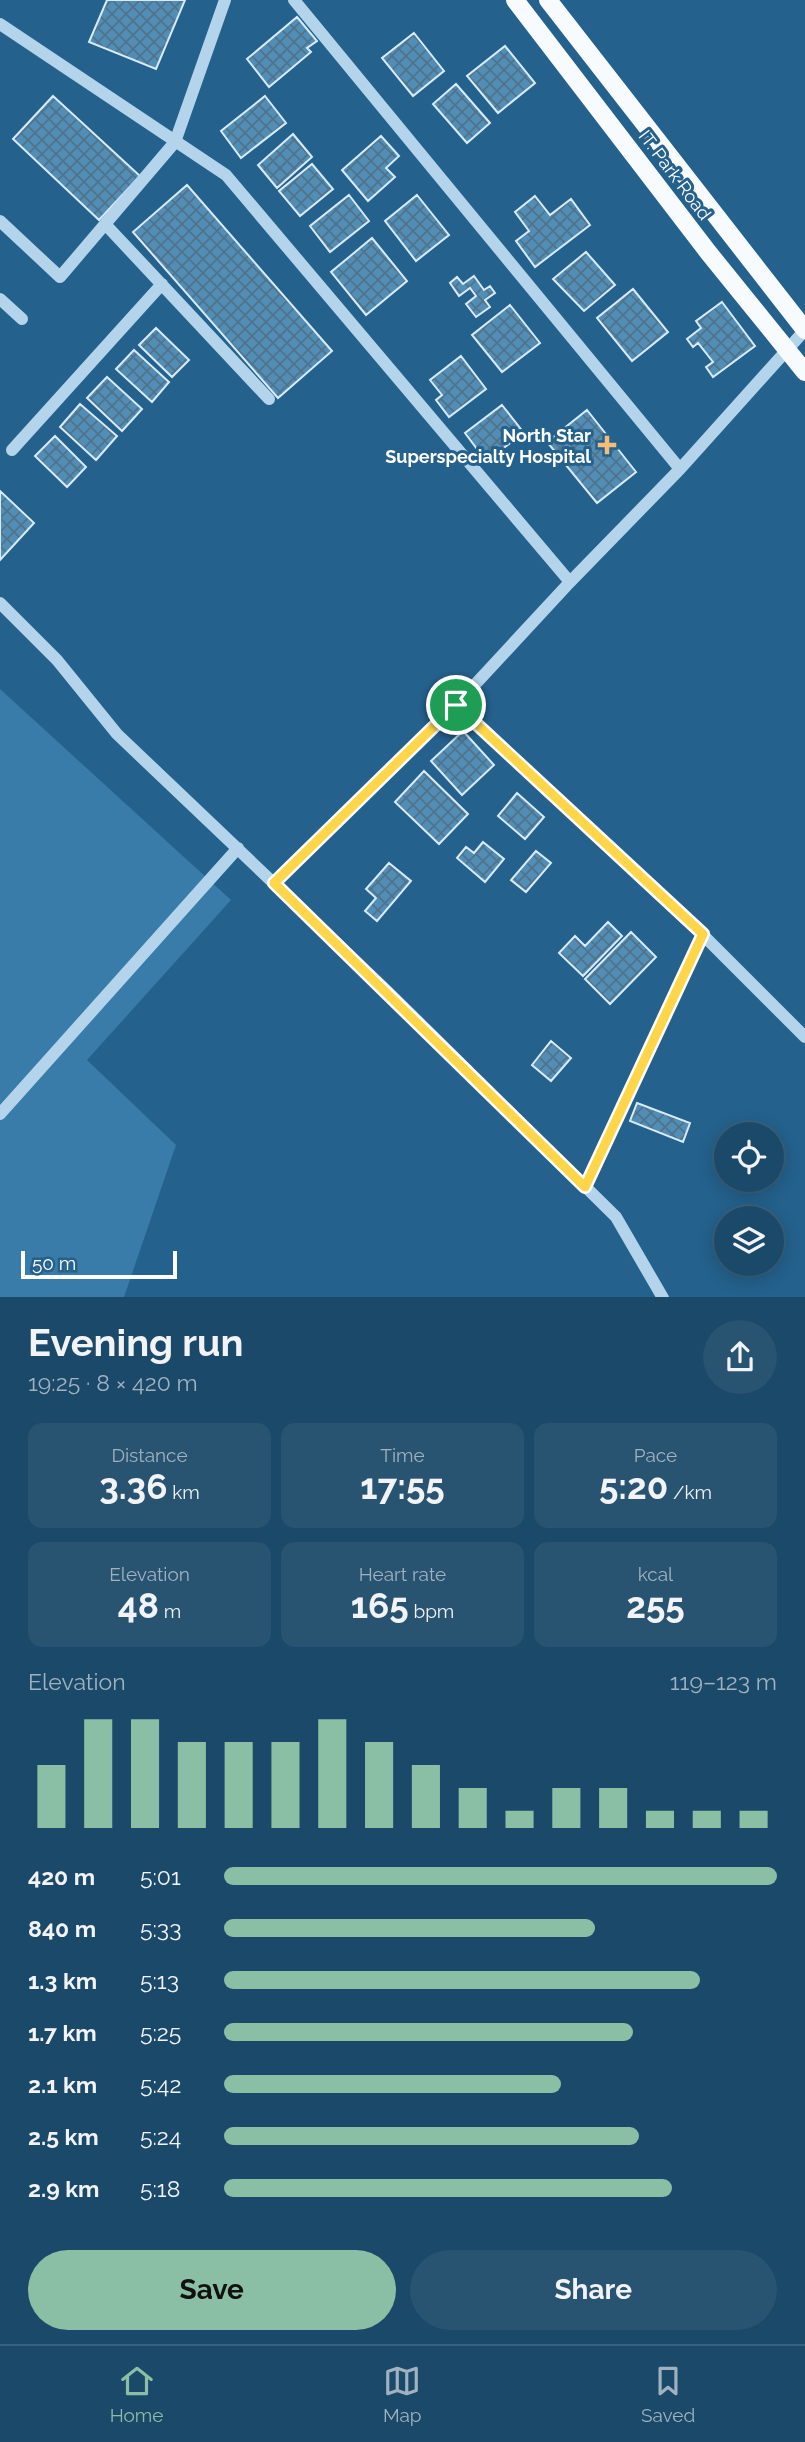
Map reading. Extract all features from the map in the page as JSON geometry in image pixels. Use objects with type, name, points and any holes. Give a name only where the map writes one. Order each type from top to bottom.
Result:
[{"type":"main road","name":"IT. Park Road","points":[[515,0],[708,252],[805,372]]},
{"type":"main road","name":"IT. Park Road","points":[[548,0],[805,330]]},
{"type":"street","points":[[0,221],[60,277],[174,142],[225,0]]},
{"type":"street","points":[[294,0],[680,469]]},
{"type":"street","points":[[0,24],[226,175],[570,582]]},
{"type":"street","points":[[106,225],[269,400]]},
{"type":"street","points":[[12,450],[162,284]]},
{"type":"street","points":[[0,299],[22,319]]},
{"type":"street","points":[[274,883],[456,705],[680,469],[805,330]]},
{"type":"street","points":[[0,603],[57,660],[117,734],[616,1216],[663,1297]]},
{"type":"street","points":[[456,705],[703,934],[805,1037]]},
{"type":"street","points":[[0,1114],[238,848]]},
{"type":"street","points":[[585,1187],[703,934]]},
{"type":"shaded area","points":[[0,689],[231,900],[87,1060],[176,1145],[124,1297],[0,1297]]},
{"type":"building","points":[[107,0],[185,0],[156,69],[89,42]]},
{"type":"building","points":[[297,17],[317,41],[307,48],[311,52],[269,87],[247,59]]},
{"type":"building","points":[[414,33],[444,71],[413,96],[382,58]]},
{"type":"building","points":[[505,46],[535,83],[498,113],[467,76]]},
{"type":"building","points":[[456,84],[490,123],[467,143],[433,104]]},
{"type":"building","points":[[53,96],[140,176],[99,220],[13,139]]},
{"type":"building","points":[[265,96],[286,123],[241,158],[221,131]]},
{"type":"building","points":[[293,134],[312,157],[277,188],[258,165]]},
{"type":"building","points":[[381,136],[399,156],[386,168],[395,177],[368,201],[342,170]]},
{"type":"building","points":[[312,164],[333,189],[300,216],[279,191]]},
{"type":"building","points":[[187,185],[332,351],[278,398],[133,232]]},
{"type":"building","points":[[349,195],[369,221],[330,252],[310,226]]},
{"type":"building","points":[[417,195],[449,235],[416,261],[385,221]]},
{"type":"building","points":[[535,196],[550,215],[571,199],[590,225],[535,267],[516,241],[529,231],[515,212]]},
{"type":"building","points":[[372,238],[407,281],[366,315],[331,272]]},
{"type":"building","points":[[586,252],[615,285],[584,311],[553,279]]},
{"type":"building","points":[[474,276],[484,290],[490,286],[495,293],[485,300],[490,307],[476,317],[466,304],[476,296],[470,288],[459,296],[450,283],[457,277],[463,284]]},
{"type":"building","points":[[633,289],[668,332],[632,361],[597,318]]},
{"type":"building","points":[[722,302],[755,346],[713,377],[706,367],[713,362],[698,343],[693,347],[687,339],[701,328],[696,321]]},
{"type":"building","points":[[510,305],[540,343],[502,372],[472,335]]},
{"type":"building","points":[[156,328],[189,360],[172,377],[139,345]]},
{"type":"building","points":[[134,350],[169,382],[152,402],[116,369]]},
{"type":"building","points":[[461,356],[486,389],[449,417],[436,400],[442,395],[430,380]]},
{"type":"building","points":[[107,377],[142,409],[122,431],[87,398]]},
{"type":"building","points":[[80,404],[117,436],[96,460],[60,427]]},
{"type":"building","points":[[502,405],[524,433],[486,461],[465,433]]},
{"type":"building","points":[[587,410],[636,472],[597,503],[547,442]]},
{"type":"building","points":[[55,436],[86,467],[67,487],[35,456]]},
{"type":"building","points":[[0,491],[34,523],[0,560]]},
{"type":"building","points":[[463,731],[494,765],[462,795],[431,761]]},
{"type":"building","points":[[424,771],[468,814],[439,844],[395,802]]},
{"type":"building","points":[[517,793],[544,817],[525,839],[498,816]]},
{"type":"building","points":[[483,842],[504,859],[485,882],[457,858],[466,847],[474,853]]},
{"type":"building","points":[[536,851],[551,863],[526,892],[511,880]]},
{"type":"building","points":[[389,863],[411,881],[377,921],[365,911],[376,898],[366,889]]},
{"type":"building","points":[[608,922],[622,936],[583,976],[559,953],[575,936],[585,946]]},
{"type":"building","points":[[631,932],[656,957],[610,1004],[585,979]]},
{"type":"building","points":[[551,1041],[571,1058],[551,1081],[532,1065]]},
{"type":"building","points":[[637,1103],[690,1123],[683,1142],[630,1121]]},
{"type":"place","name":"North Star Superspecialty Hospital","points":[[607,445]]},
{"type":"route","points":[[456,705],[703,934],[585,1187],[274,883],[456,705]]}]
